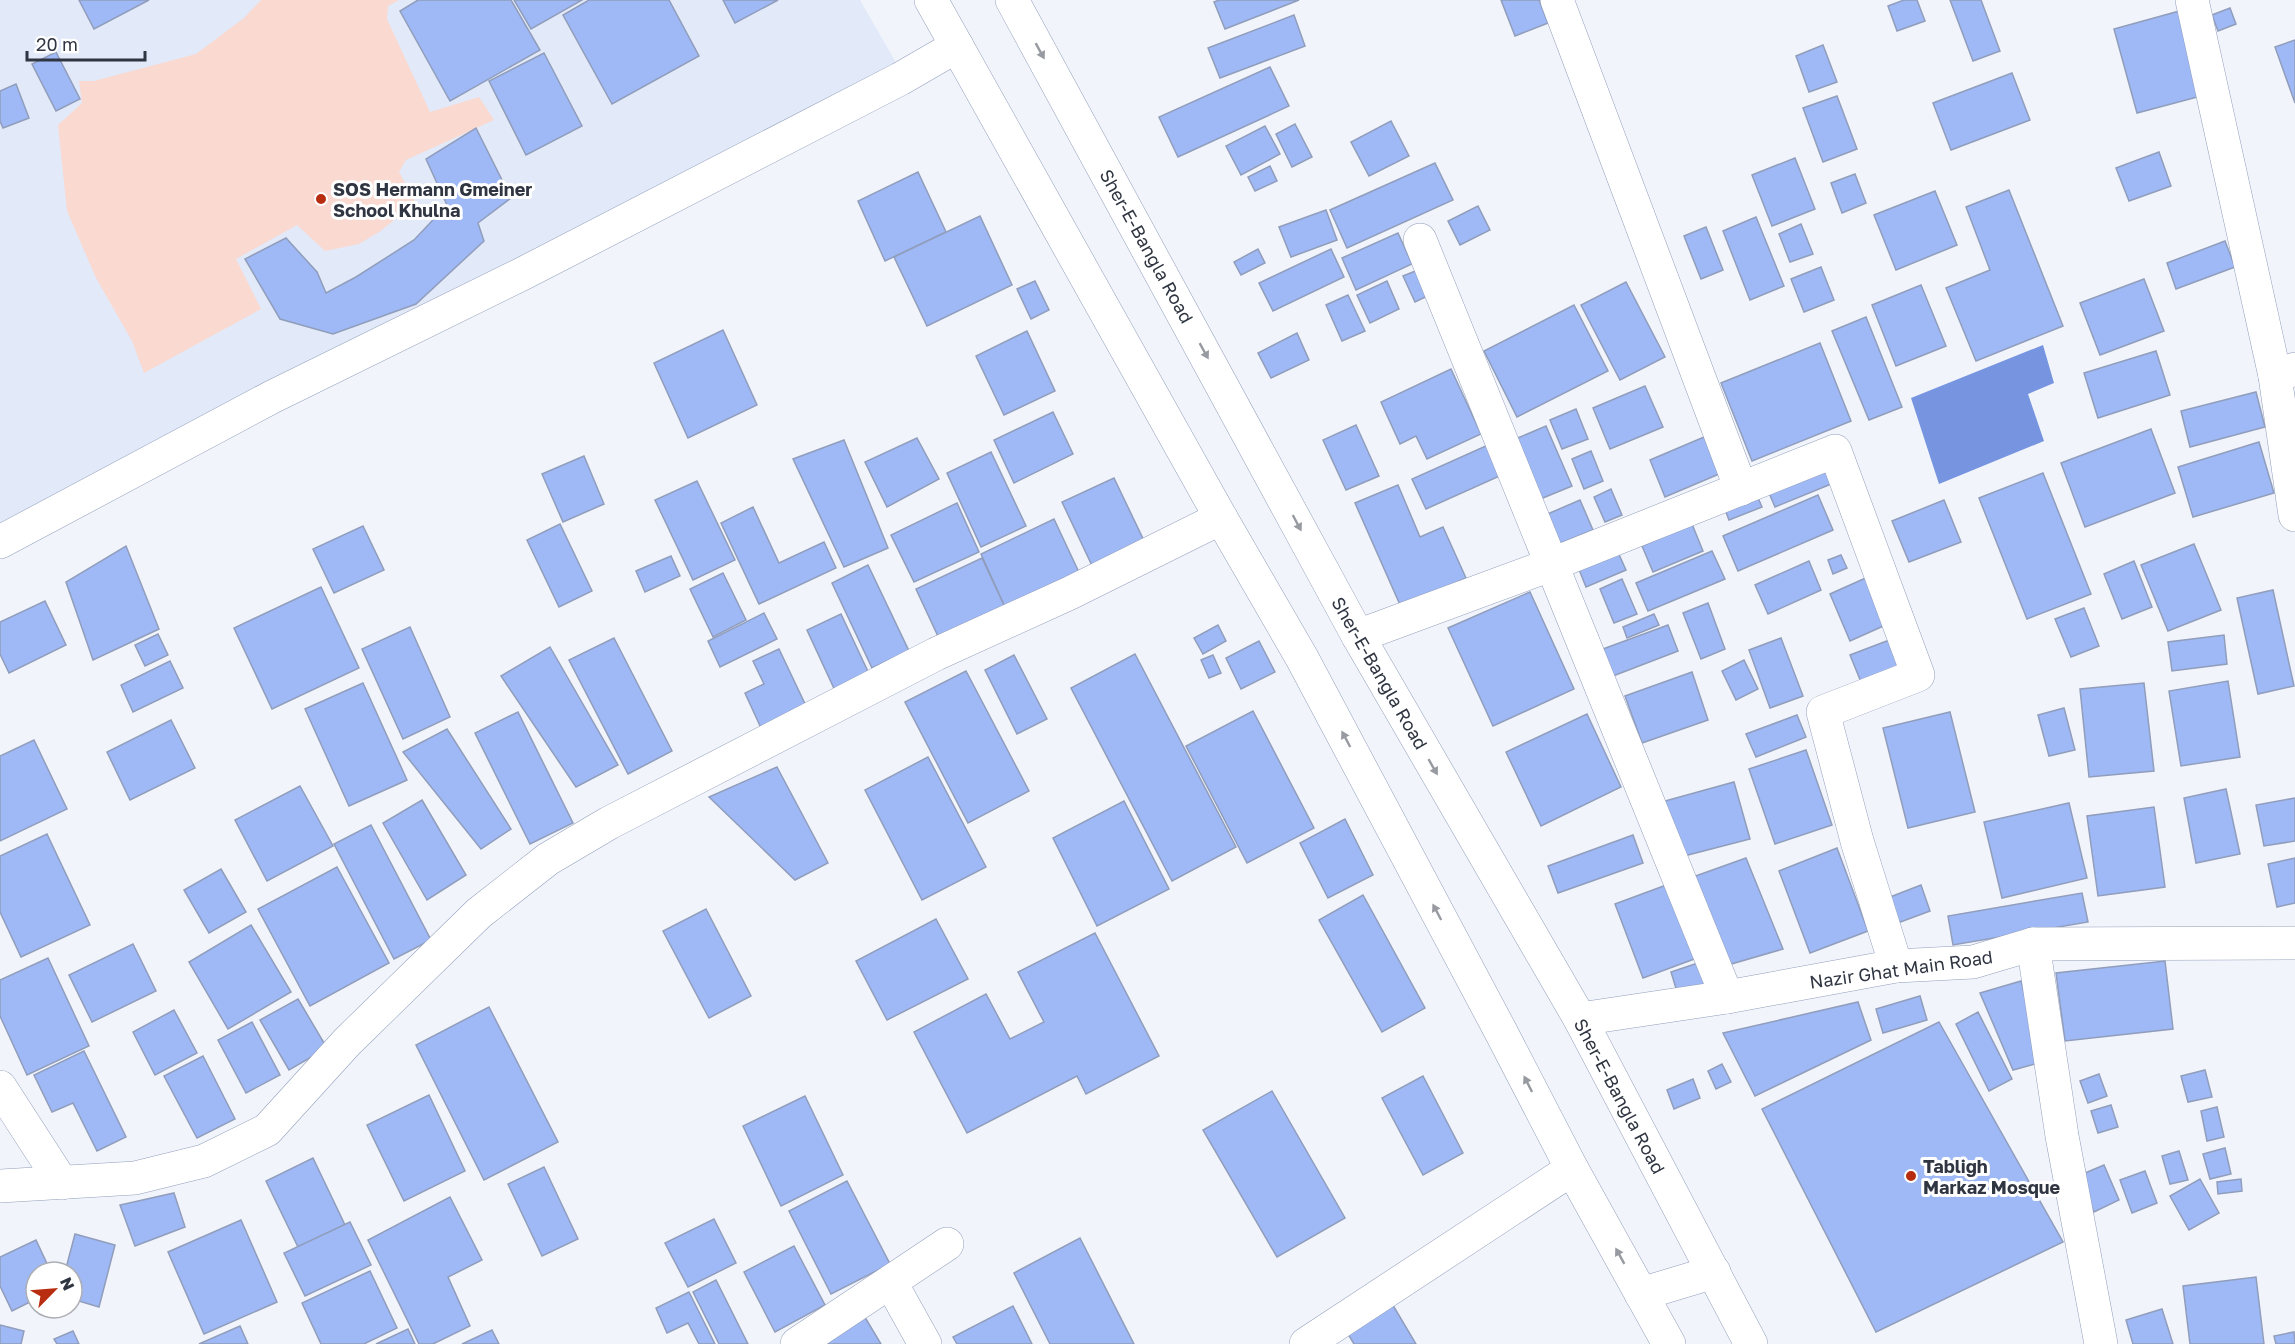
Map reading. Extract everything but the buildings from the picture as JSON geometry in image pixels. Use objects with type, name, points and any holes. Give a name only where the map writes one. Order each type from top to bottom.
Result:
[{"type":"main road","points":[[931,0],[1221,519],[1302,658],[1572,1169],[1669,1344]]},
{"type":"main road","name":"Sher-E-Bangla Road","points":[[1012,0],[1358,636],[1580,1019],[1751,1344]]},
{"type":"main road","points":[[1557,0],[1741,489]]},
{"type":"main road","points":[[2192,0],[2285,372],[2295,515]]},
{"type":"main road","points":[[0,542],[272,397],[596,236],[900,79],[957,46]]},
{"type":"main road","points":[[1420,240],[1550,566],[1727,997]]},
{"type":"main road","points":[[1358,636],[1550,566],[1835,451],[1918,675],[1823,712],[1857,841],[1896,966]]},
{"type":"main road","points":[[0,1186],[135,1178],[204,1161],[267,1130],[347,1042],[471,921],[548,859],[609,824],[936,654],[1070,593],[1221,519]]},
{"type":"main road","name":"Nazir Ghat Main Road","points":[[1580,1019],[1727,997],[1896,966],[1973,962],[2034,944],[2295,943]]},
{"type":"main road","points":[[2034,944],[2062,1136],[2101,1344]]},
{"type":"main road","points":[[0,1087],[62,1183]]},
{"type":"main road","points":[[1306,1344],[1572,1169]]},
{"type":"main road","points":[[797,1344],[947,1244]]},
{"type":"main road","points":[[1641,1294],[1714,1272]]},
{"type":"main road","points":[[891,1283],[925,1344]]},
{"type":"shaded area","name":"SOS Hermann Gmeiner School Khulna","points":[[0,0],[860,0],[898,66],[0,535]]},
{"type":"shaded area","points":[[261,0],[399,0],[388,6],[387,19],[430,112],[479,97],[494,120],[406,160],[399,172],[416,203],[379,232],[359,244],[325,251],[297,225],[236,259],[261,309],[144,373],[132,341],[96,278],[67,211],[58,125],[82,103],[79,81],[94,81],[196,54],[244,18]]},
{"type":"water","points":[[2043,345],[2054,383],[2028,394],[2044,441],[1939,484],[1911,398]]},
{"type":"place","name":"SOS Hermann Gmeiner School Khulna","points":[[321,199]]},
{"type":"place","name":"Tabligh Markaz Mosque","points":[[1911,1176]]}]
